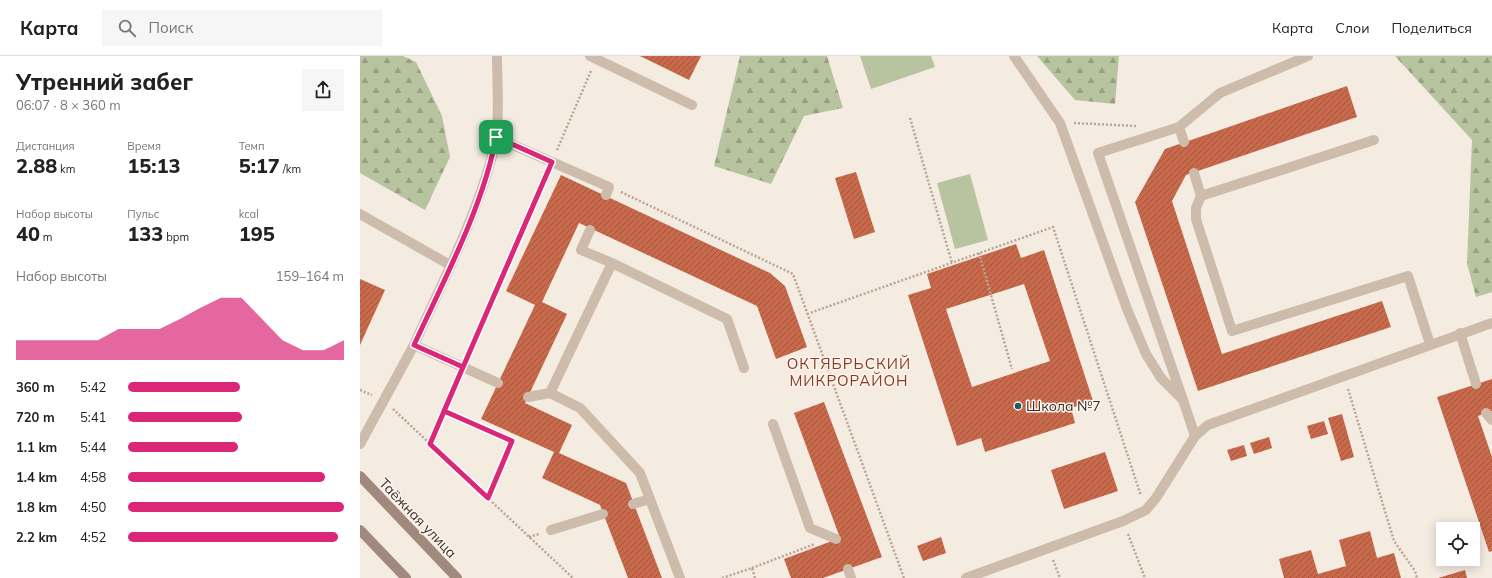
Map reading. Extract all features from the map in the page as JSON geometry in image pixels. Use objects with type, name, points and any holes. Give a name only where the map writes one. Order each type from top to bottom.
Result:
[{"type":"street","points":[[360,444],[414,345],[475,206],[492,156],[496,137],[497,56]]},
{"type":"street","points":[[1014,56],[1060,123],[1127,309],[1146,354],[1161,378],[1183,400]]},
{"type":"street","points":[[1195,436],[1098,153],[1179,127],[1220,93],[1308,56]]},
{"type":"street","points":[[593,58],[692,105]]},
{"type":"street","points":[[1179,127],[1184,142]]},
{"type":"street","points":[[496,137],[552,162],[607,191]]},
{"type":"street","points":[[1201,196],[1374,140]]},
{"type":"street","points":[[1194,173],[1201,196],[1196,208],[1196,219],[1232,331],[1408,276],[1430,344]]},
{"type":"street","points":[[360,214],[450,265]]},
{"type":"street","points":[[590,230],[581,250],[612,263],[727,319],[744,368]]},
{"type":"street","points":[[550,393],[612,263]]},
{"type":"street","points":[[966,578],[1123,521],[1146,510],[1156,498],[1195,436],[1208,425],[1460,333],[1492,323]]},
{"type":"street","points":[[1460,333],[1476,384]]},
{"type":"street","points":[[414,345],[498,383]]},
{"type":"street","points":[[528,397],[550,393],[580,408],[640,473],[680,578]]},
{"type":"street","points":[[773,424],[810,528],[834,539]]},
{"type":"street","name":"Таёжная улица","points":[[360,476],[457,578]]},
{"type":"street","points":[[633,504],[650,499]]},
{"type":"street","points":[[551,530],[603,514]]},
{"type":"street","points":[[360,530],[406,578]]},
{"type":"path","points":[[430,444],[552,162],[593,58]]},
{"type":"path","points":[[910,118],[952,263]]},
{"type":"path","points":[[1060,123],[1139,126]]},
{"type":"path","points":[[607,191],[793,274],[904,578]]},
{"type":"path","points":[[807,314],[1053,227],[1146,510]]},
{"type":"path","points":[[979,253],[1012,369]]},
{"type":"path","points":[[1344,375],[1394,541],[1415,571],[1417,578]]},
{"type":"path","points":[[384,401],[573,578]]},
{"type":"path","points":[[444,411],[512,441],[488,498]]},
{"type":"path","points":[[1123,521],[1144,578]]},
{"type":"path","points":[[722,578],[834,539]]},
{"type":"path","points":[[1048,548],[1060,578]]},
{"type":"path","points":[[752,568],[755,578]]},
{"type":"green space","points":[[360,56],[403,56],[416,62],[442,116],[450,157],[425,210],[360,173]]},
{"type":"green space","points":[[740,56],[827,56],[843,108],[804,116],[771,184],[714,166]]},
{"type":"green space","points":[[860,56],[931,56],[935,67],[871,89]]},
{"type":"green space","points":[[1037,56],[1119,56],[1115,104],[1075,100]]},
{"type":"green space","points":[[1395,56],[1492,56],[1492,292],[1476,297],[1467,264],[1472,140]]},
{"type":"green space","points":[[970,174],[988,240],[955,249],[937,183]]},
{"type":"building","points":[[640,56],[701,56],[689,80]]},
{"type":"building","points":[[1347,86],[1357,117],[1186,175],[1172,201],[1222,354],[1382,301],[1391,327],[1198,391],[1135,202],[1165,149]]},
{"type":"building","points":[[856,172],[875,232],[854,239],[835,178]]},
{"type":"building","points":[[561,175],[770,273],[785,286],[807,347],[776,359],[757,306],[579,223],[542,302],[567,314],[525,403],[572,425],[559,453],[626,483],[662,578],[628,578],[600,505],[542,478],[554,452],[481,419],[535,305],[506,291]]},
{"type":"building","points":[[1016,244],[1021,258],[1044,250],[1093,401],[1071,408],[1075,423],[985,452],[981,438],[957,446],[908,295],[931,288],[927,274]],"holes":[[[1024,284],[1050,361],[972,387],[946,309]]]},
{"type":"building","points":[[360,279],[385,290],[360,345]]},
{"type":"building","points":[[1492,379],[1492,411],[1478,416],[1492,457],[1492,551],[1489,552],[1437,397]]},
{"type":"building","points":[[824,402],[882,557],[823,578],[791,578],[784,559],[840,538],[794,413]]},
{"type":"building","points":[[1342,414],[1354,457],[1341,461],[1328,418]]},
{"type":"building","points":[[1324,421],[1328,434],[1311,439],[1307,426]]},
{"type":"building","points":[[1269,437],[1272,448],[1254,454],[1250,443]]},
{"type":"building","points":[[1244,445],[1247,456],[1231,461],[1227,450]]},
{"type":"building","points":[[1105,452],[1118,491],[1064,509],[1051,470]]},
{"type":"building","points":[[1370,531],[1377,558],[1394,553],[1401,578],[1284,578],[1279,559],[1311,550],[1318,574],[1346,566],[1339,540]]},
{"type":"building","points":[[941,537],[946,553],[923,561],[917,546]]},
{"type":"building","points":[[1465,570],[1467,578],[1438,578]]},
{"type":"place","name":"Школа №7","points":[[1018,406]]},
{"type":"district","name":"ОКТЯБРЬСКИЙ МИКРОРАЙОН","points":[[849,372]]},
{"type":"route","points":[[496,137],[492,156],[467,227],[414,345],[463,367],[444,411],[430,444],[488,498],[512,441],[444,411],[552,162],[496,137]]}]
